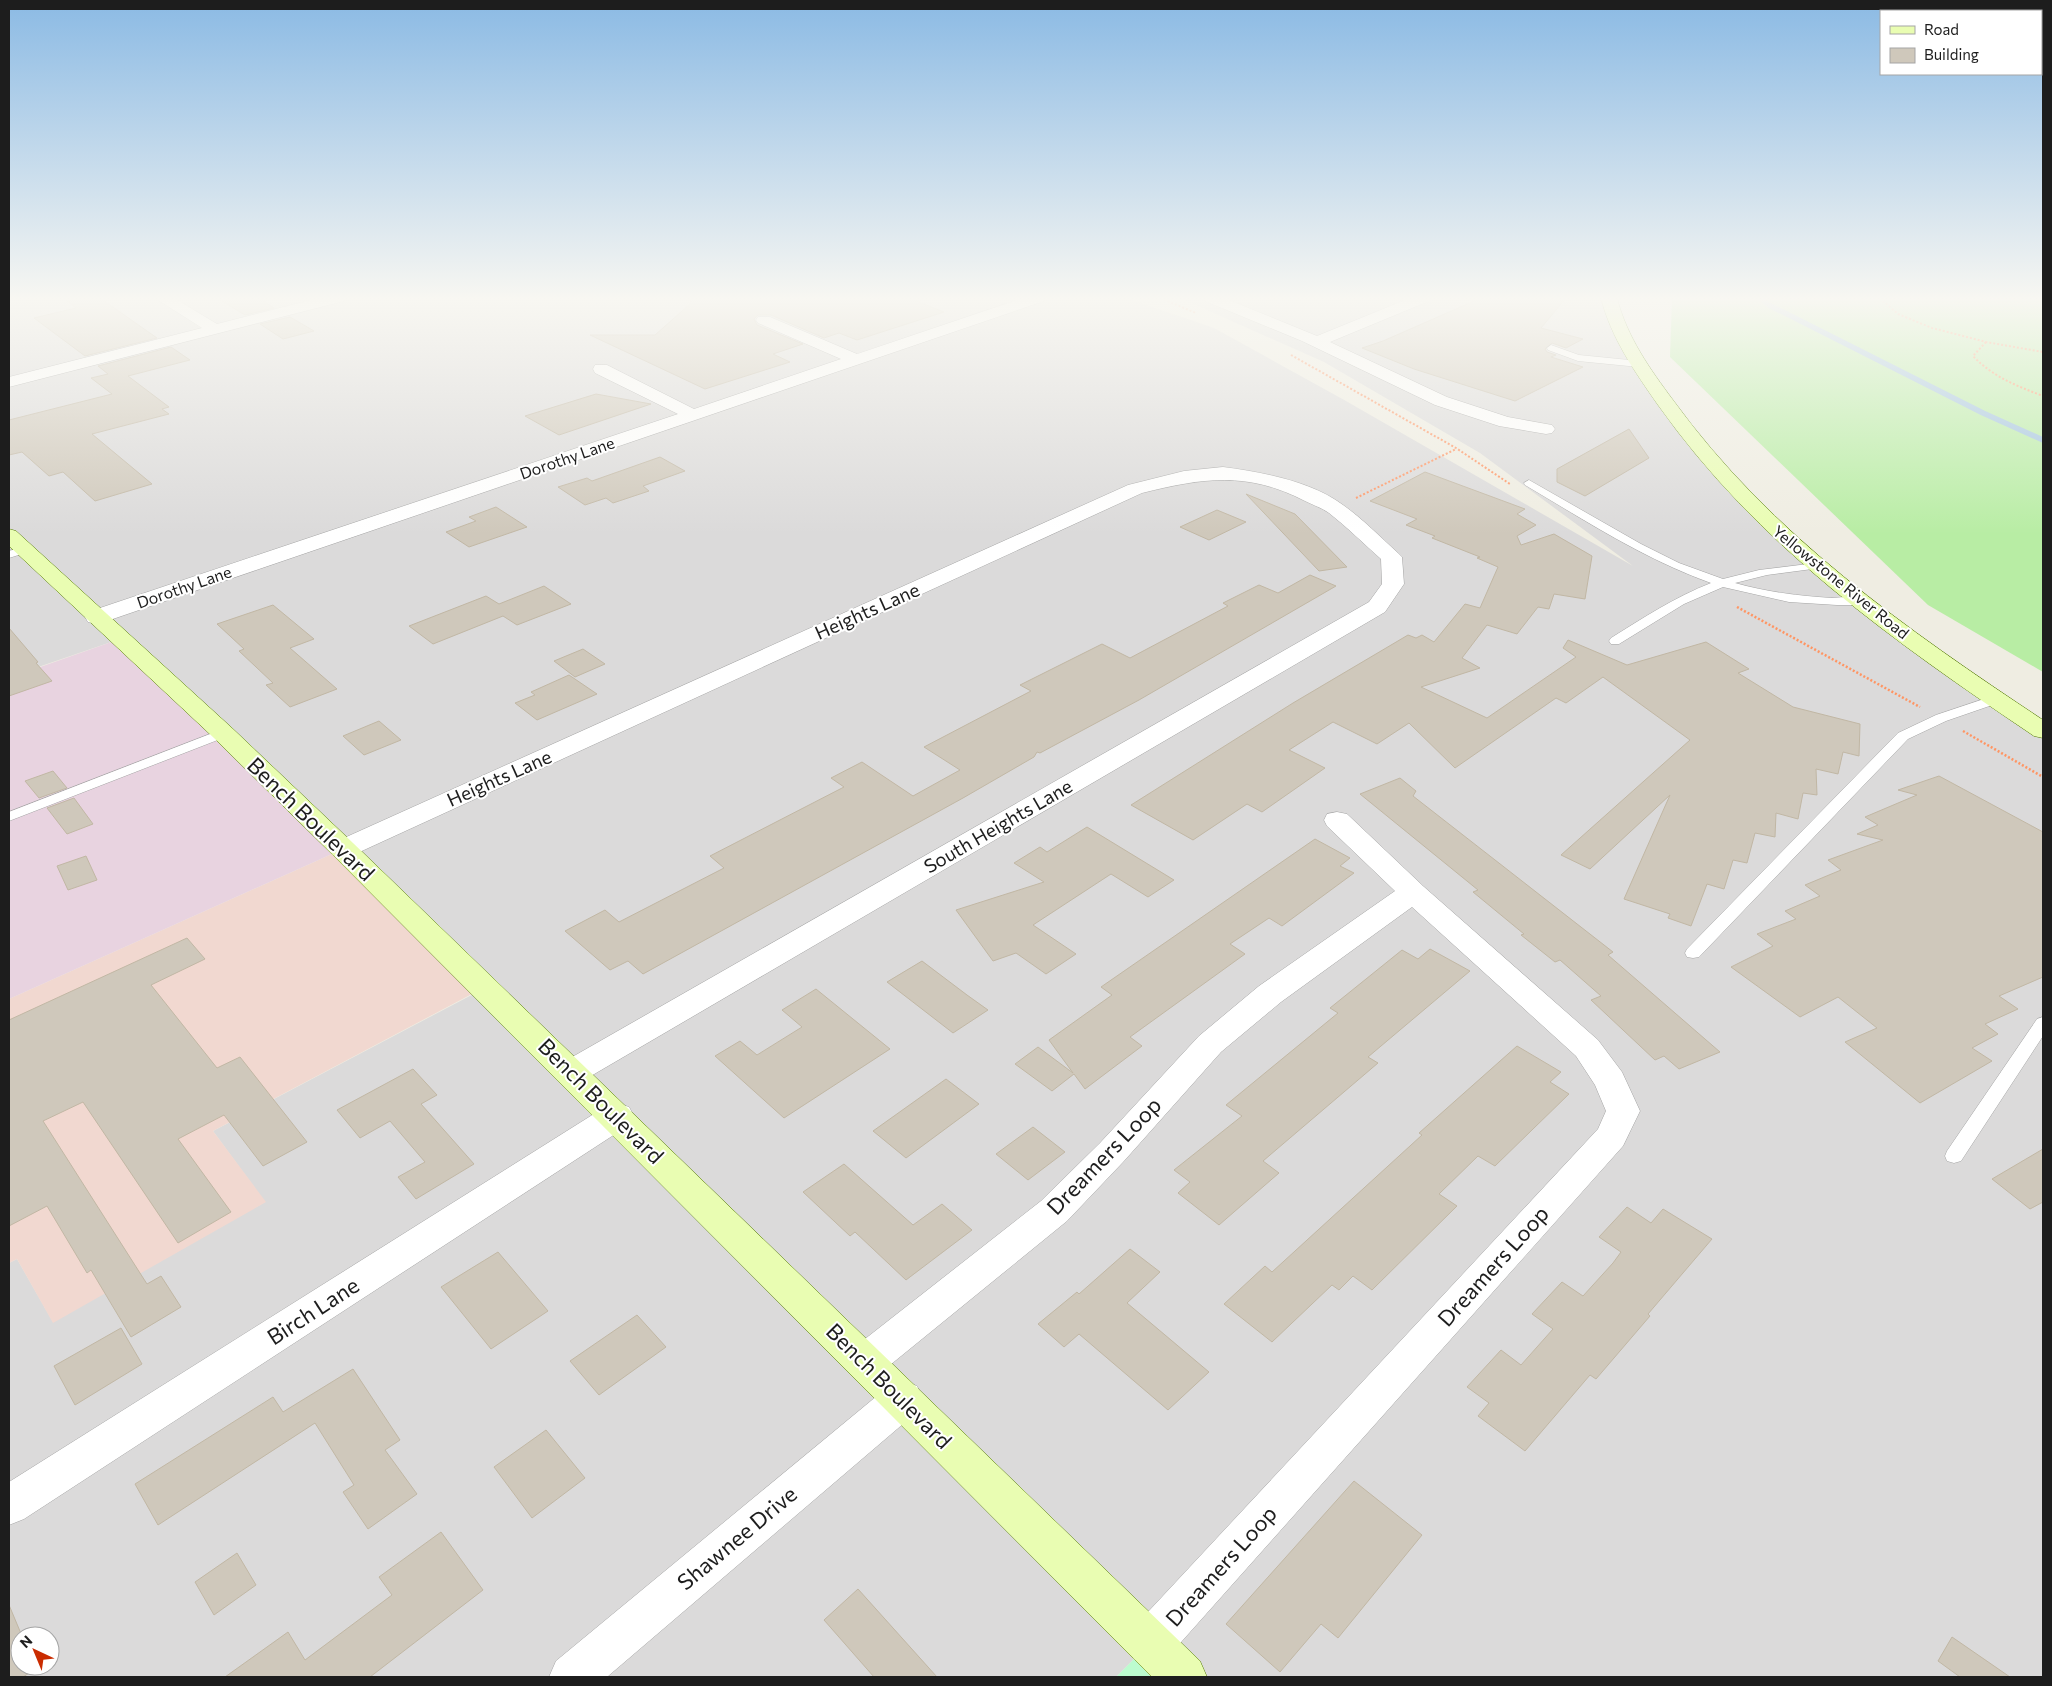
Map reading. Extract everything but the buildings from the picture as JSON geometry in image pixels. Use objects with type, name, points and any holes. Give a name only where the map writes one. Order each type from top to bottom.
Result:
[{"type":"main road","name":"Yellowstone River Road","points":[[1647,377],[1665,404],[1697,446],[1772,528],[1860,601],[1996,700],[2043,731]]},
{"type":"main road","name":"Bench Boulevard","points":[[14,547],[96,617],[223,734],[343,849],[572,1072],[1184,1677]]},
{"type":"street","points":[[9,382],[30,377]]},
{"type":"street","points":[[616,377],[692,415]]},
{"type":"street","name":"Dorothy Lane","points":[[96,617],[807,377]]},
{"type":"street","points":[[1390,377],[1441,401],[1505,422],[1546,429]]},
{"type":"street","name":"Heights Lane","points":[[343,849],[1135,489],[1184,477],[1224,473],[1258,477],[1300,490],[1335,508],[1390,557]]},
{"type":"street","name":"South Heights Lane","points":[[572,1072],[1377,607],[1393,584],[1390,557]]},
{"type":"street","name":"Dreamers Loop","points":[[1150,1643],[1611,1138],[1623,1112],[1610,1081],[1587,1048],[1413,892],[1336,820]]},
{"type":"street","name":"Dreamers Loop","points":[[864,1362],[1054,1210],[1112,1152],[1210,1044],[1270,994],[1413,892]]},
{"type":"street","name":"Birch Lane","points":[[9,1505],[616,1116]]},
{"type":"street","name":"Shawnee Drive","points":[[572,1677],[902,1399]]},
{"type":"lane","points":[[1529,483],[1675,565],[1723,583],[1789,598],[1860,601]]},
{"type":"lane","points":[[1615,641],[1667,606],[1723,583],[1752,574],[1816,566]]},
{"type":"lane","points":[[1693,952],[1903,736],[1941,718],[1996,700]]},
{"type":"lane","points":[[9,817],[223,734]]},
{"type":"lane","points":[[1954,1156],[2043,1023]]},
{"type":"path","points":[[1997,377],[2010,384],[2043,396]]},
{"type":"path","points":[[1335,508],[1456,448]]},
{"type":"path","points":[[1941,718],[2043,777]]},
{"type":"shaded area","points":[[9,377],[1302,377],[1633,566],[1480,453],[1349,377],[1653,377],[1773,528],[1996,699],[2043,731],[2043,1677],[1181,1677],[1148,1645],[1116,1677],[9,1677],[9,1263],[17,1259],[53,1322],[265,1202],[213,1131],[485,988],[120,639],[9,677]]},
{"type":"shaded area","points":[[120,639],[343,849],[9,999],[9,678]]},
{"type":"shaded area","points":[[343,849],[485,987],[213,1131],[266,1202],[53,1323],[17,1259],[9,1263],[9,999]]},
{"type":"green space","points":[[1690,377],[2043,377],[2043,672],[1928,605]]},
{"type":"green space","points":[[1150,1643],[1184,1677],[1116,1677]]},
{"type":"waterway","points":[[1911,377],[1983,413],[2043,440]]}]
